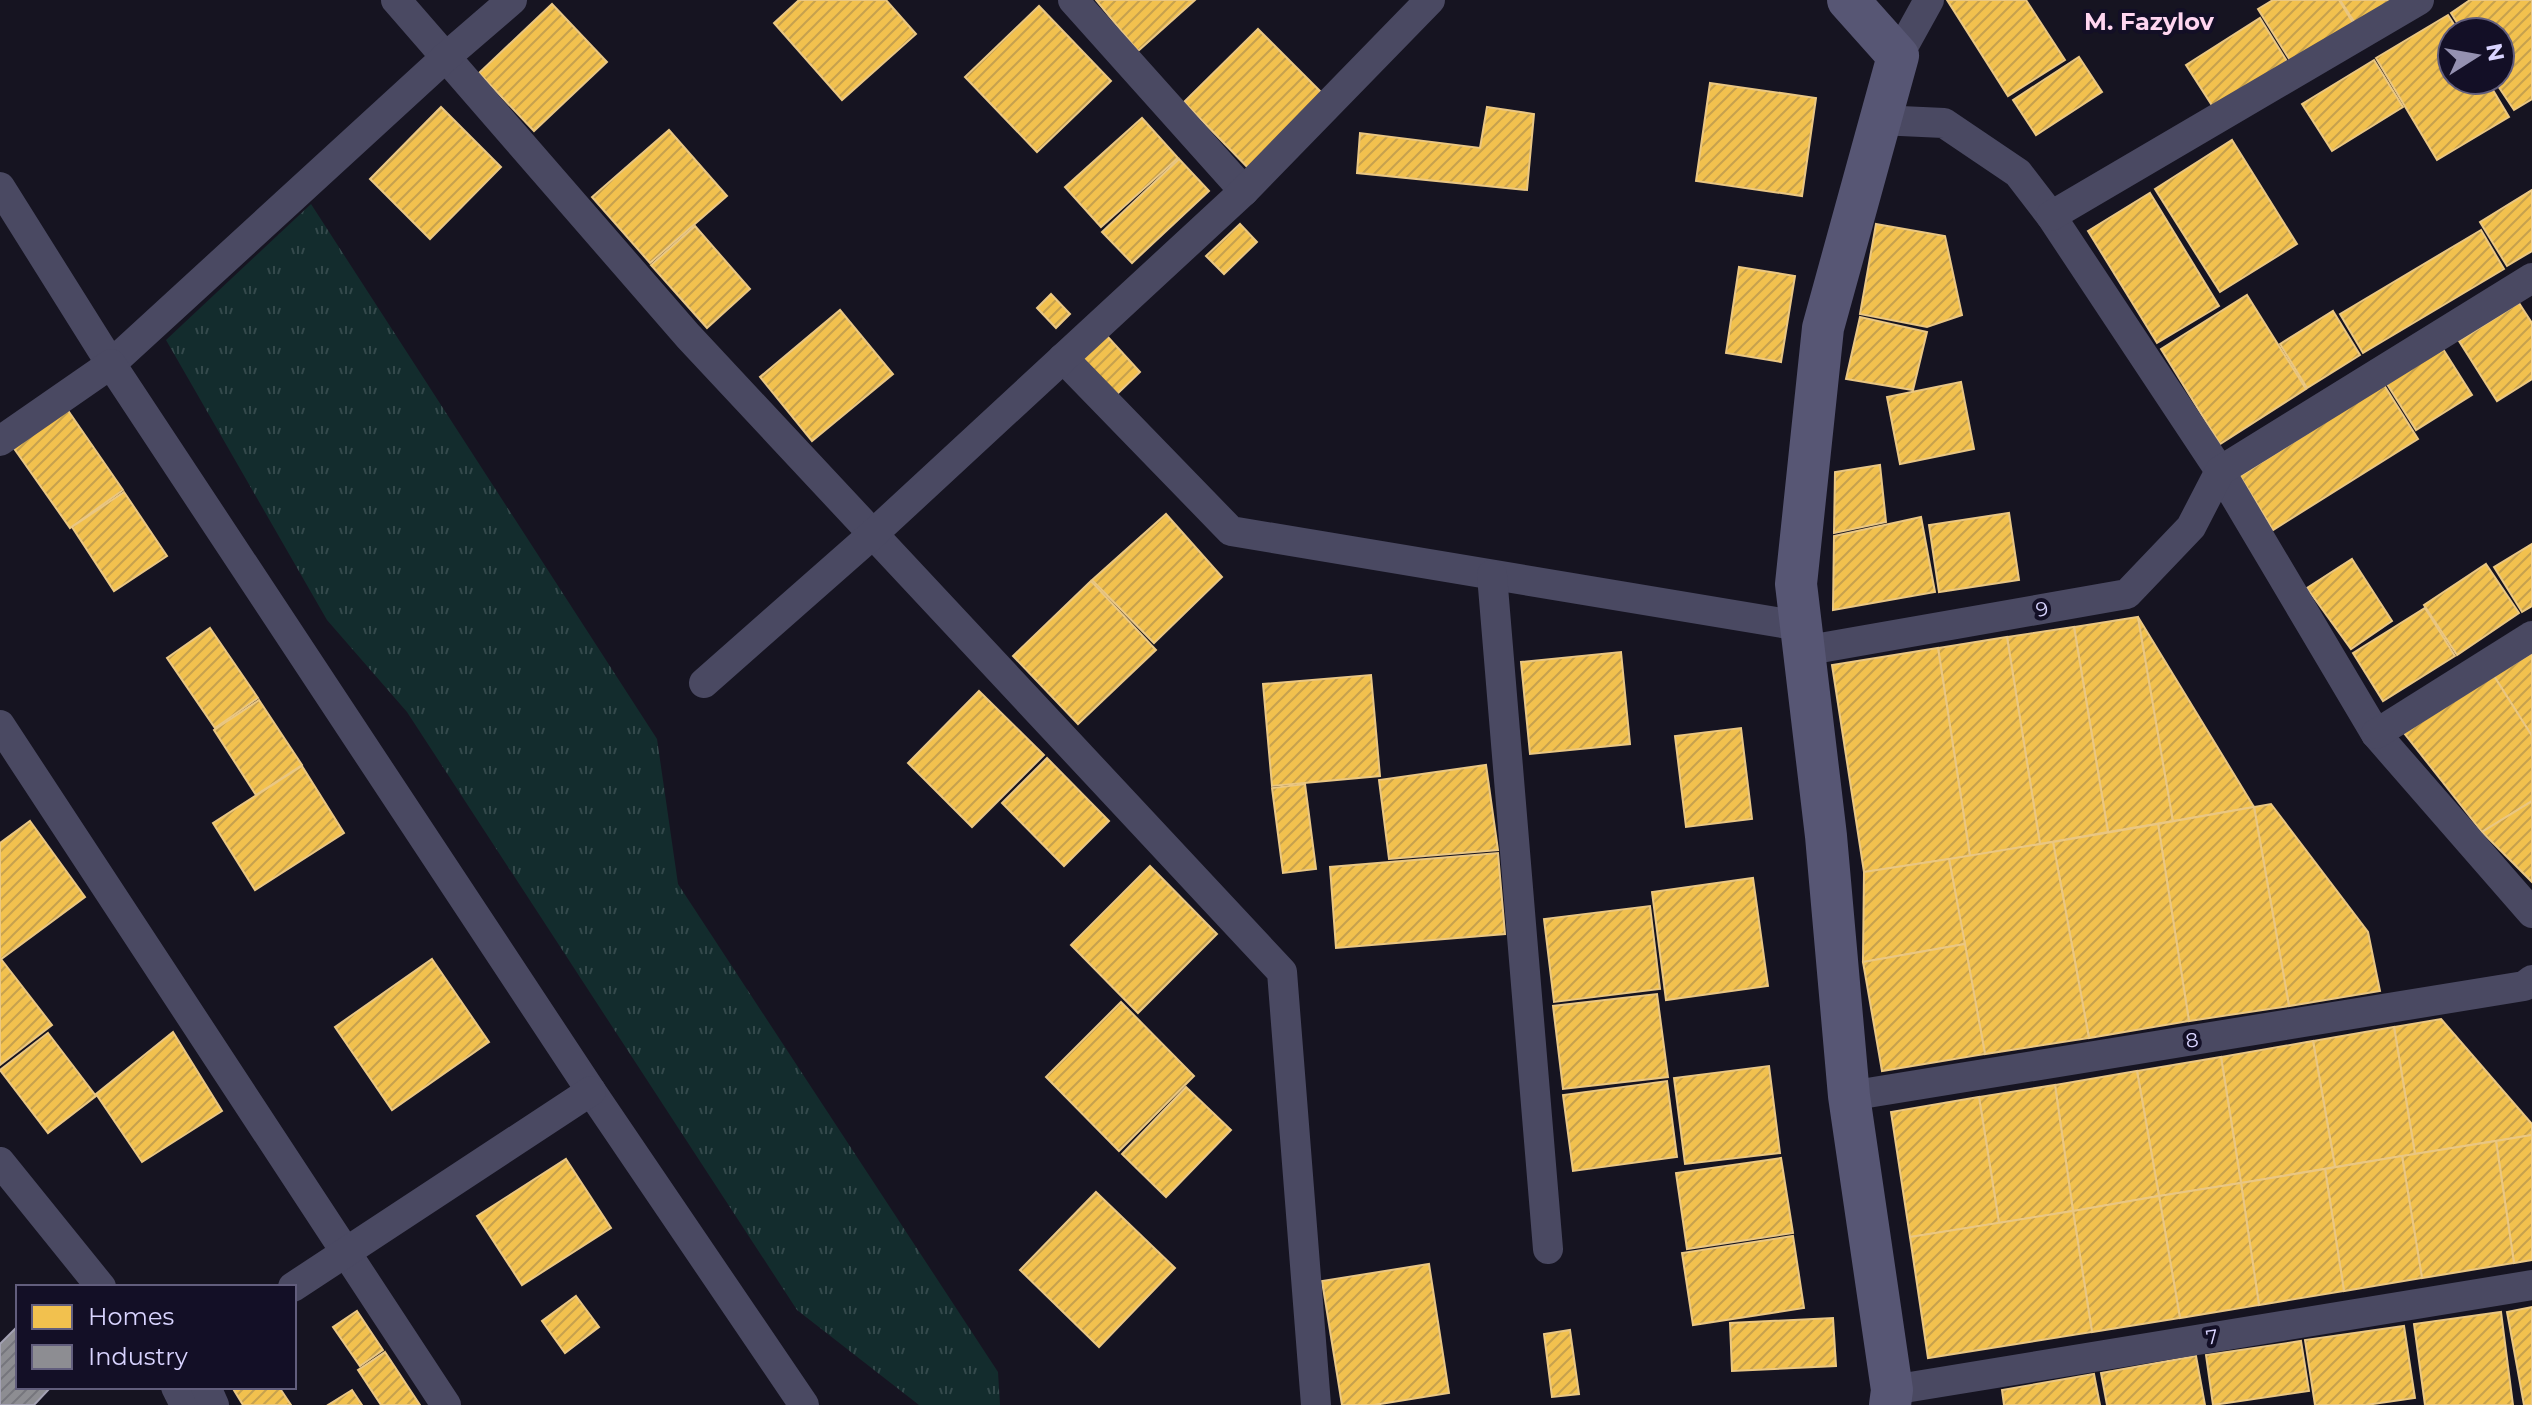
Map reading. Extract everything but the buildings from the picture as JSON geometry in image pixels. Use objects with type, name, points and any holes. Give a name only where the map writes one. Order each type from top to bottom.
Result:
[{"type":"street","points":[[396,0],[688,336],[1282,972],[1316,1405]]},
{"type":"street","points":[[0,441],[111,364],[512,0]]},
{"type":"street","points":[[1073,0],[1244,191]]},
{"type":"street","points":[[1848,0],[1898,56]]},
{"type":"street","points":[[1891,1398],[1849,1096],[1826,836],[1796,584],[1823,328],[1898,56],[1929,0]]},
{"type":"street","points":[[2051,216],[2419,0]]},
{"type":"street","points":[[704,683],[873,534],[1244,191],[1422,3]]},
{"type":"street","points":[[1879,120],[1944,123],[2018,173],[2051,216],[2220,471],[2376,734],[2532,913]]},
{"type":"street","points":[[0,187],[111,364],[591,1091],[804,1405]]},
{"type":"street","points":[[2220,471],[2532,278]]},
{"type":"street","name":"9","points":[[1063,358],[1231,531],[1492,575],[1802,638],[2127,594],[2191,527],[2220,471]]},
{"type":"street","points":[[1492,575],[1548,1249]]},
{"type":"street","points":[[2376,734],[2532,636]]},
{"type":"street","points":[[0,725],[446,1405]]},
{"type":"street","name":"8","points":[[1849,1096],[2524,986],[2532,980]]},
{"type":"street","points":[[296,1285],[591,1091]]},
{"type":"street","points":[[0,1162],[99,1285]]},
{"type":"street","name":"7","points":[[1891,1398],[2532,1285]]},
{"type":"green space","points":[[311,204],[657,739],[678,884],[998,1372],[1000,1405],[919,1405],[797,1310],[407,712],[327,620],[166,340]]},
{"type":"district","name":"M. Fazylov","points":[[2149,22]]}]
